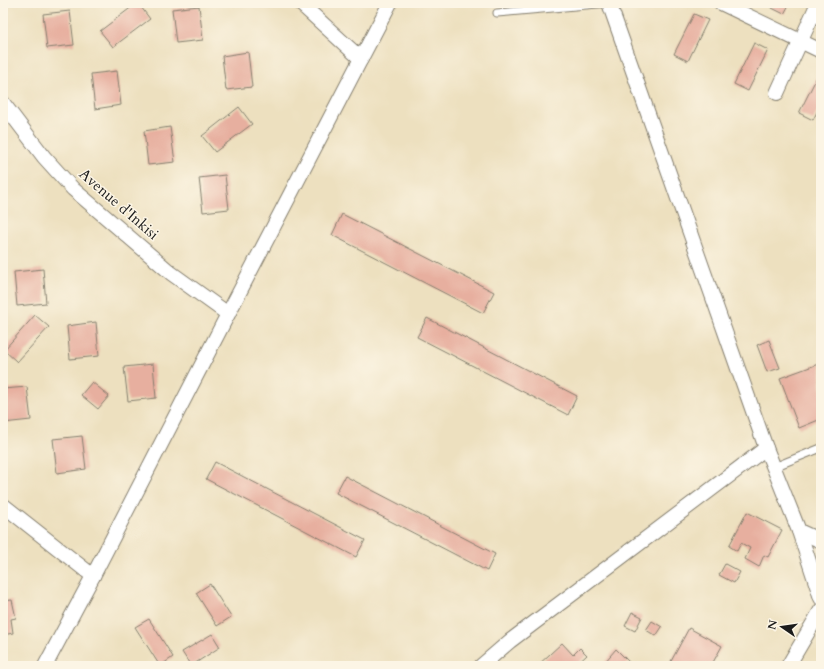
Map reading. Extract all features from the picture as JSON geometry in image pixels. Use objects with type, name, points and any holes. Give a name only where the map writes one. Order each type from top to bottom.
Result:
[{"type":"street","points":[[300,3],[361,59]]},
{"type":"street","points":[[45,666],[390,3]]},
{"type":"street","points":[[609,3],[766,448],[799,531],[821,598]]},
{"type":"street","points":[[721,3],[821,51]]},
{"type":"street","points":[[777,93],[818,3]]},
{"type":"street","name":"Avenue d'Inkisi","points":[[3,104],[44,157],[73,189],[171,273],[228,314]]},
{"type":"street","points":[[482,666],[510,641],[766,448]]},
{"type":"street","points":[[3,505],[93,576]]},
{"type":"street","points":[[799,531],[821,541]]},
{"type":"street","points":[[788,666],[821,610]]},
{"type":"lane","points":[[498,13],[609,3]]},
{"type":"lane","points":[[774,467],[821,448]]},
{"type":"building","points":[[137,3],[150,19],[113,47],[100,31]]},
{"type":"building","points":[[772,3],[790,3],[784,14],[770,7]]},
{"type":"building","points":[[199,6],[203,40],[176,43],[172,9]]},
{"type":"building","points":[[70,11],[74,45],[47,48],[43,14]]},
{"type":"building","points":[[694,14],[708,20],[688,61],[674,54]]},
{"type":"building","points":[[754,43],[768,50],[748,91],[734,84]]},
{"type":"building","points":[[248,52],[252,87],[226,90],[222,56]]},
{"type":"building","points":[[117,71],[121,105],[95,109],[91,74]]},
{"type":"building","points":[[819,73],[821,74],[821,104],[813,120],[799,113]]},
{"type":"building","points":[[239,107],[252,124],[215,152],[202,136]]},
{"type":"building","points":[[170,127],[175,162],[148,165],[144,131]]},
{"type":"building","points":[[225,175],[229,209],[203,212],[199,178]]},
{"type":"building","points":[[342,214],[494,292],[483,313],[332,235]]},
{"type":"building","points":[[43,269],[46,303],[17,306],[14,272]]},
{"type":"building","points":[[35,315],[49,327],[17,362],[4,350]]},
{"type":"building","points":[[427,318],[577,396],[568,415],[417,337]]},
{"type":"building","points":[[96,322],[99,356],[70,359],[67,326]]},
{"type":"building","points":[[769,340],[780,368],[767,372],[757,345]]},
{"type":"building","points":[[821,363],[821,419],[799,428],[780,378]]},
{"type":"building","points":[[153,364],[156,398],[128,401],[124,367]]},
{"type":"building","points":[[92,382],[109,396],[98,409],[81,395]]},
{"type":"building","points":[[27,387],[31,420],[3,423],[3,389]]},
{"type":"building","points":[[82,436],[86,469],[57,473],[53,439]]},
{"type":"building","points":[[215,462],[365,540],[356,557],[206,479]]},
{"type":"building","points":[[345,476],[495,554],[487,571],[336,493]]},
{"type":"building","points":[[747,512],[782,530],[768,557],[764,555],[759,567],[745,559],[750,548],[741,543],[737,551],[729,546]]},
{"type":"building","points":[[725,564],[740,572],[734,583],[719,575]]},
{"type":"building","points":[[210,584],[231,617],[217,626],[196,593]]},
{"type":"building","points":[[12,600],[16,618],[11,619],[13,633],[3,635],[3,601]]},
{"type":"building","points":[[632,612],[642,617],[635,631],[625,626]]},
{"type":"building","points":[[149,619],[173,657],[160,666],[135,627]]},
{"type":"building","points":[[652,621],[662,627],[656,636],[646,630]]},
{"type":"building","points":[[689,628],[722,646],[711,666],[669,665]]},
{"type":"building","points":[[212,634],[220,647],[191,666],[182,652]]},
{"type":"building","points":[[562,643],[573,655],[580,648],[587,655],[575,666],[537,666]]},
{"type":"building","points":[[616,649],[629,662],[625,666],[608,666],[604,663]]}]
